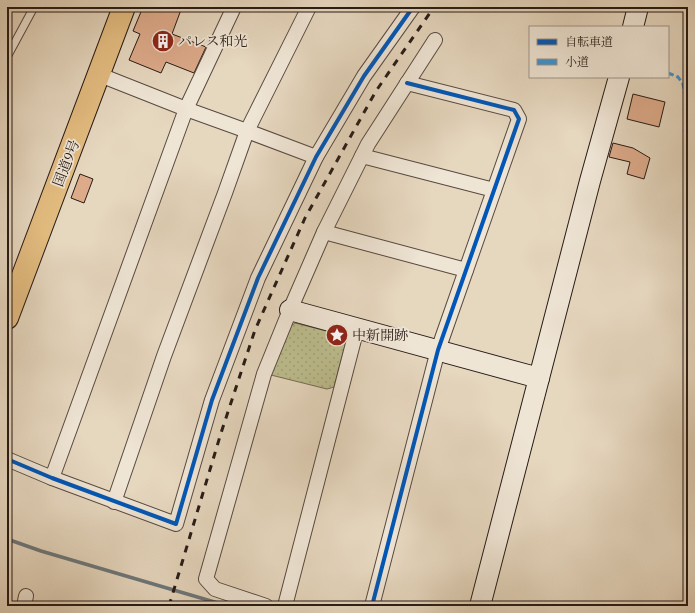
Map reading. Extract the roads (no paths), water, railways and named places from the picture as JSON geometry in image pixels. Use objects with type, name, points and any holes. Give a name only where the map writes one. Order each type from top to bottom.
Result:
[{"type":"highway","name":"国道9号","points":[[7,318],[100,75],[124,7]]},
{"type":"street","points":[[52,478],[186,109],[234,7]]},
{"type":"street","points":[[114,502],[164,356],[247,130],[309,7]]},
{"type":"street","points":[[7,459],[114,502],[176,524],[212,400],[258,278],[316,157],[364,76],[413,7]]},
{"type":"street","points":[[633,26],[638,7]]},
{"type":"street","points":[[266,606],[215,589],[206,579],[264,374],[324,232],[368,144],[406,83],[436,40]]},
{"type":"street","points":[[100,75],[186,109],[247,130],[316,157]]},
{"type":"street","points":[[480,606],[619,78]]},
{"type":"street","points":[[372,606],[438,350],[519,119],[514,110],[406,83]]},
{"type":"street","points":[[362,156],[494,190]]},
{"type":"street","points":[[324,232],[466,270]]},
{"type":"street","points":[[290,310],[539,378]]},
{"type":"street","points":[[285,606],[357,328]]},
{"type":"lane","points":[[7,57],[34,7]]},
{"type":"waterway","points":[[7,539],[41,551],[228,606]]},
{"type":"railway","points":[[169,606],[221,433],[255,330],[305,218],[376,91],[434,7]]},
{"type":"place","name":"パレス和光","points":[[163,41]]},
{"type":"place","name":"中新開跡","points":[[337,335]]}]
